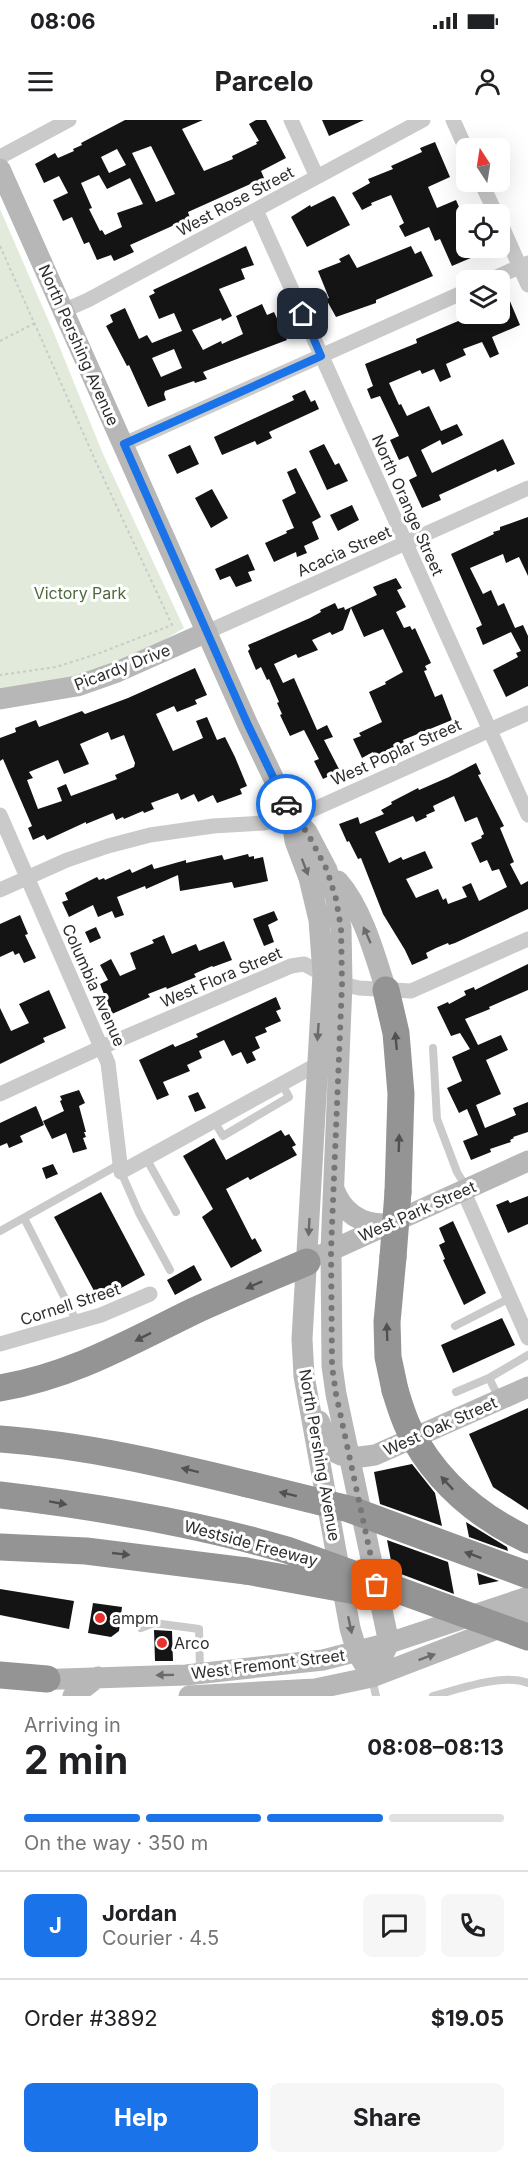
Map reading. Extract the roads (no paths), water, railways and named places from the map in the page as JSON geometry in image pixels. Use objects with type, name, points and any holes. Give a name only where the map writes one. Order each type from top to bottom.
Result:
[{"type":"highway","points":[[386,990],[396,1033],[401,1094],[398,1192],[387,1322],[388,1357],[395,1390],[409,1428],[444,1481],[468,1504],[502,1528],[528,1540]]},
{"type":"highway","points":[[0,1388],[62,1373],[91,1362],[195,1311],[319,1256]]},
{"type":"highway","points":[[0,1439],[38,1442],[147,1460],[350,1509],[528,1575]]},
{"type":"highway","name":"Westside Freeway","points":[[0,1495],[44,1500],[173,1522],[251,1540],[287,1550],[528,1636]]},
{"type":"highway","points":[[0,1548],[86,1551],[246,1571],[450,1609]]},
{"type":"highway","points":[[0,1675],[47,1679]]},
{"type":"main road","name":"North Pershing Avenue","points":[[0,169],[291,815],[295,841],[309,878],[319,920],[322,974],[316,1065],[319,1256],[336,1394],[389,1643]]},
{"type":"main road","name":"Picardy Drive","points":[[0,699],[77,686],[117,672],[207,632]]},
{"type":"main road","name":"North Pershing Avenue","points":[[291,815],[307,832],[327,870],[336,899],[341,928],[342,984],[334,1189],[302,1339],[304,1376],[350,1628],[357,1652],[374,1686]]},
{"type":"main road","points":[[327,870],[344,888],[368,935],[386,990]]},
{"type":"main road","points":[[316,1065],[324,1075],[327,1088],[326,1146],[335,1161]]},
{"type":"main road","name":"West Park Street","points":[[319,1256],[528,1161]]},
{"type":"main road","points":[[334,1189],[338,1200],[354,1217],[376,1224],[387,1224]]},
{"type":"main road","name":"West Oak Street","points":[[351,1458],[375,1455],[528,1387]]},
{"type":"main road","points":[[308,1403],[334,1451],[351,1458]]},
{"type":"main road","name":"West Fremont Street","points":[[0,1682],[200,1673],[323,1660],[389,1643],[528,1597]]},
{"type":"main road","name":"West Fremont Street","points":[[189,1696],[374,1686],[528,1617]]},
{"type":"main road","points":[[374,1686],[389,1643]]},
{"type":"main road","points":[[73,1696],[98,1677]]},
{"type":"street","points":[[0,157],[69,120]]},
{"type":"street","points":[[291,120],[317,177]]},
{"type":"street","name":"West Rose Street","points":[[63,311],[99,294],[423,120]]},
{"type":"street","points":[[453,120],[461,138]]},
{"type":"street","name":"North Orange Street","points":[[256,210],[528,815]]},
{"type":"street","points":[[510,240],[524,265],[528,285]]},
{"type":"street","points":[[510,271],[524,265]]},
{"type":"street","points":[[124,444],[456,295]]},
{"type":"street","name":"Acacia Street","points":[[207,632],[528,488]]},
{"type":"street","name":"West Poplar Street","points":[[0,890],[27,877],[108,846],[150,835],[202,827],[264,823],[312,810],[528,713]]},
{"type":"street","name":"Columbia Avenue","points":[[0,815],[108,1063],[120,1168]]},
{"type":"street","name":"West Flora Street","points":[[0,1094],[279,969],[304,964],[342,984],[359,988],[411,991],[528,939]]},
{"type":"street","points":[[120,1168],[146,1158],[316,1065]]},
{"type":"street","points":[[465,1190],[528,1338]]},
{"type":"street","name":"Cornell Street","points":[[0,1344],[101,1315],[150,1294]]},
{"type":"lane","points":[[433,1048],[437,1119],[465,1190]]},
{"type":"lane","points":[[146,1158],[176,1212]]},
{"type":"lane","points":[[0,1230],[120,1168],[139,1213],[170,1270]]},
{"type":"lane","points":[[24,1218],[77,1322]]},
{"type":"lane","points":[[455,1326],[510,1298]]},
{"type":"lane","points":[[456,1392],[489,1378],[528,1355]]},
{"type":"lane","points":[[489,1378],[499,1400]]},
{"type":"lane","points":[[141,1628],[154,1623],[199,1629],[200,1673]]},
{"type":"lane","points":[[434,1696],[503,1680],[519,1679],[528,1683]]},
{"type":"place","name":"ampm","points":[[100,1618]]},
{"type":"place","name":"Arco","points":[[162,1643]]},
{"type":"park label","name":"Victory Park","points":[[80,593]]}]
